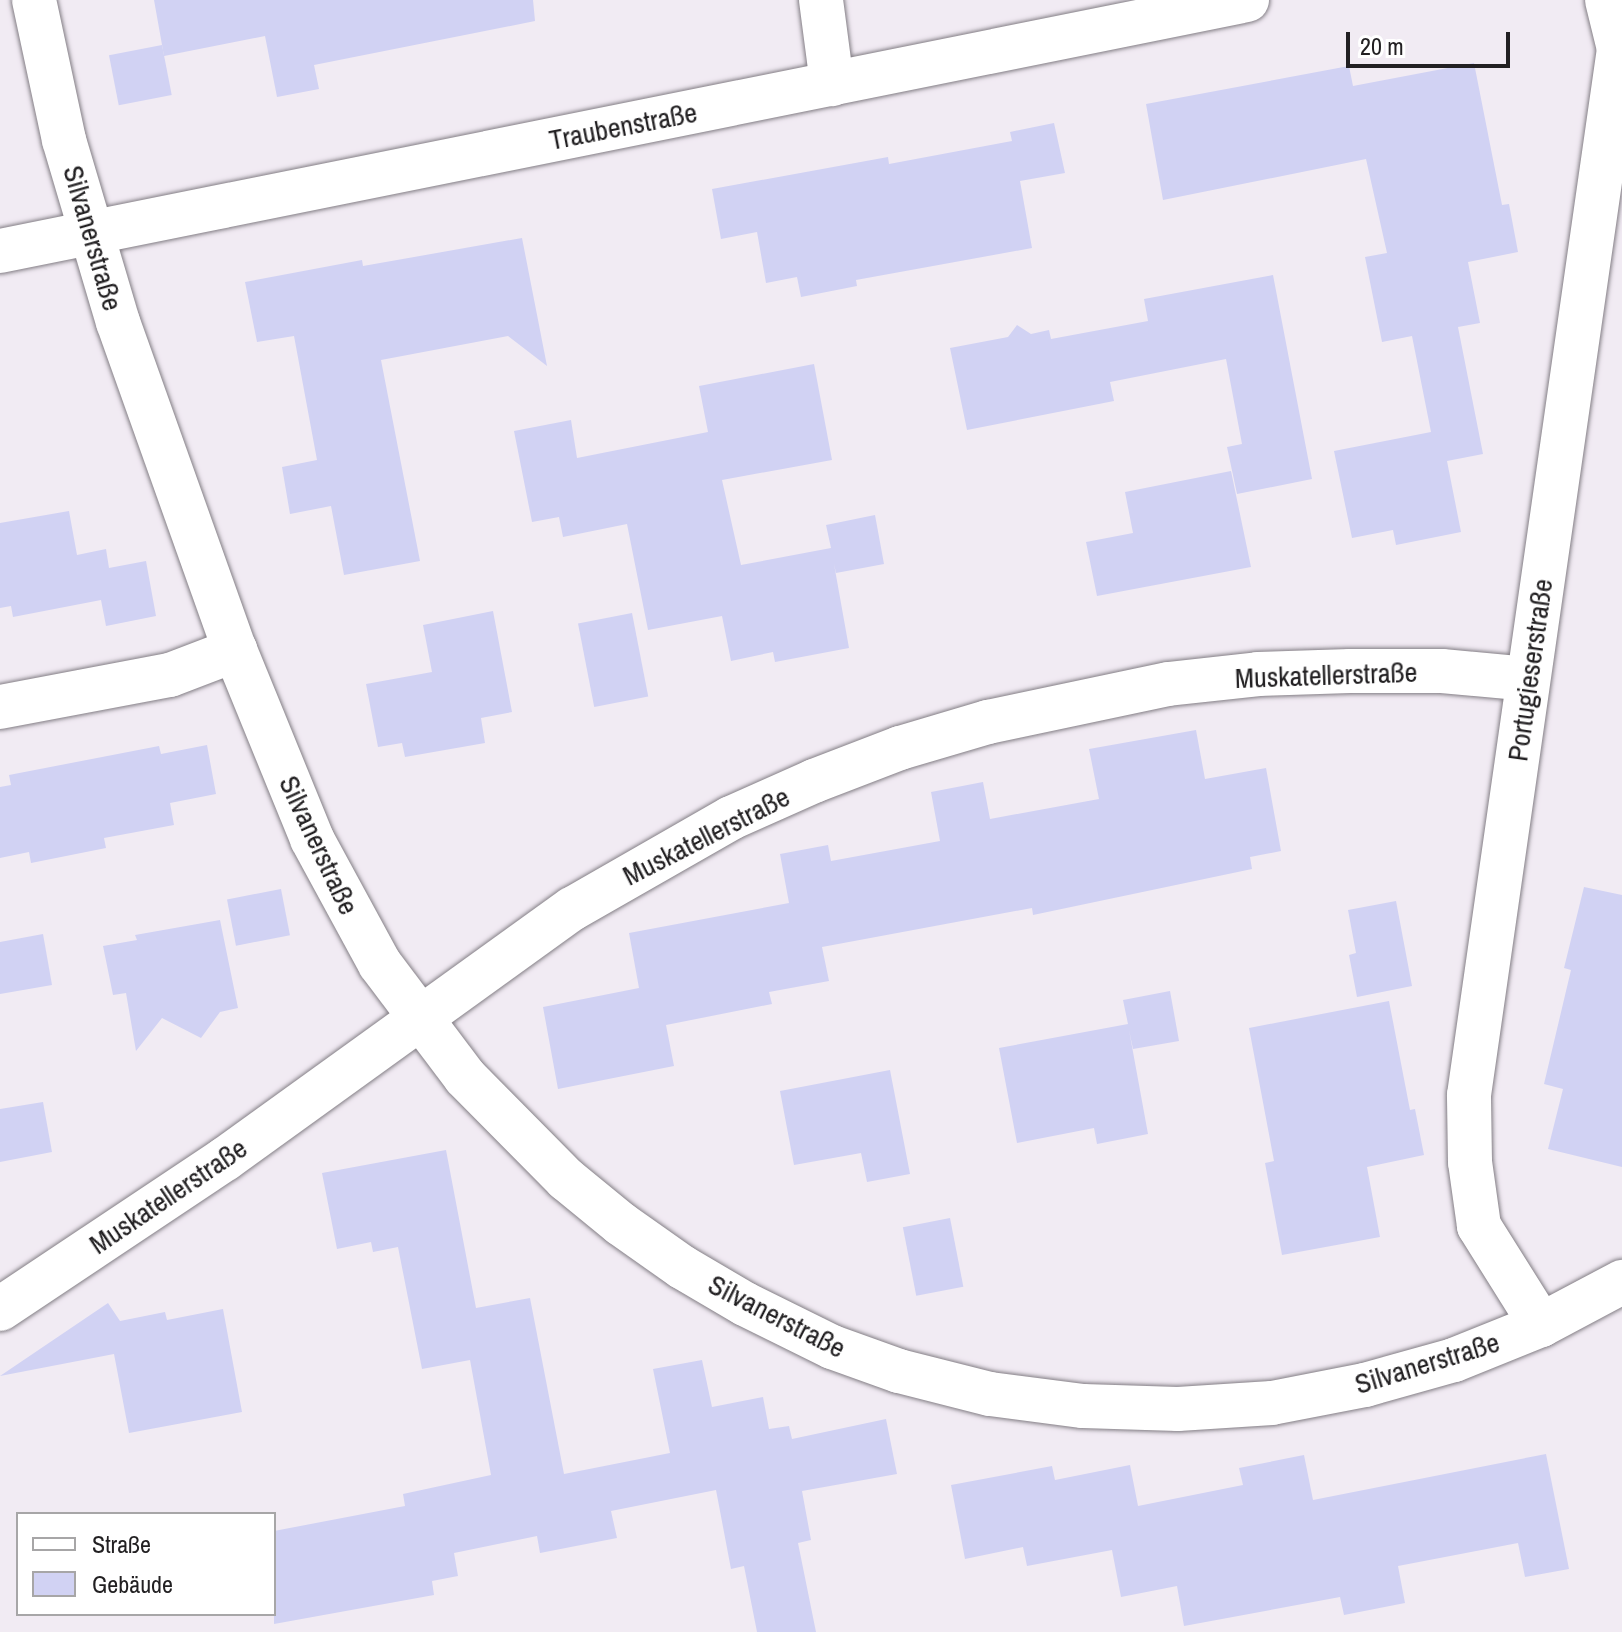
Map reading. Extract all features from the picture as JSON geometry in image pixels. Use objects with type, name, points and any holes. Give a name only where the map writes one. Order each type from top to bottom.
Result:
[{"type":"street","name":"Silvanerstraße","points":[[34,0],[64,140],[118,322],[235,650],[312,839],[366,939],[418,1018],[514,1130],[621,1224],[682,1267],[810,1338],[899,1371],[990,1394],[1083,1406],[1178,1409],[1272,1403],[1365,1385],[1454,1360],[1541,1325],[1622,1282]]},
{"type":"street","points":[[821,0],[832,84]]},
{"type":"street","name":"Traubenstraße","points":[[0,251],[1247,0]]},
{"type":"street","name":"Portugieserstraße","points":[[1541,1325],[1479,1226],[1470,1162],[1469,1095],[1619,49],[1607,0]]},
{"type":"street","points":[[0,707],[170,675],[235,650]]},
{"type":"street","name":"Muskatellerstraße","points":[[0,1309],[225,1159],[572,909],[650,861],[731,818],[900,748],[1003,718],[1168,684],[1258,674],[1442,671],[1528,679]]},
{"type":"building","points":[[154,0],[533,0],[535,21],[314,65],[319,89],[277,97],[265,36],[164,56]]},
{"type":"building","points":[[162,45],[172,95],[119,105],[109,55]]},
{"type":"building","points":[[1474,63],[1502,205],[1509,204],[1518,252],[1468,262],[1480,323],[1458,327],[1483,454],[1447,461],[1461,532],[1396,545],[1393,530],[1352,538],[1334,451],[1431,432],[1412,336],[1382,342],[1365,257],[1387,253],[1366,159],[1163,200],[1146,104],[1349,66],[1353,86]]},
{"type":"building","points":[[1054,123],[1065,173],[1020,181],[1032,248],[856,280],[857,286],[801,297],[797,277],[766,283],[757,232],[721,239],[712,189],[888,157],[889,164],[1012,141],[1010,132]]},
{"type":"building","points":[[522,238],[547,366],[508,336],[381,360],[420,561],[344,575],[331,506],[290,514],[282,467],[317,460],[294,336],[257,342],[245,282],[362,260],[363,266]]},
{"type":"building","points":[[1273,275],[1312,479],[1237,494],[1227,447],[1242,444],[1226,359],[1110,382],[1114,401],[967,430],[950,348],[1008,337],[1017,325],[1031,334],[1049,330],[1051,339],[1148,321],[1144,299]]},
{"type":"building","points":[[814,364],[832,460],[722,480],[741,565],[831,548],[826,525],[875,515],[884,564],[836,573],[834,564],[849,648],[775,662],[773,652],[731,661],[722,616],[648,630],[627,524],[563,537],[559,517],[532,522],[514,431],[571,420],[577,458],[708,432],[699,386]]},
{"type":"building","points":[[1231,471],[1251,567],[1097,596],[1086,542],[1133,533],[1125,492]]},
{"type":"building","points":[[69,511],[77,555],[106,549],[109,568],[146,561],[156,616],[106,626],[101,600],[13,617],[11,606],[0,608],[0,523]]},
{"type":"building","points":[[493,611],[512,712],[481,718],[485,743],[405,757],[402,743],[378,747],[366,684],[432,672],[423,625]]},
{"type":"building","points":[[632,613],[648,696],[594,707],[578,623]]},
{"type":"building","points":[[1196,730],[1205,779],[1266,768],[1281,851],[1250,857],[1252,869],[1033,915],[1032,908],[822,947],[829,981],[769,992],[772,1004],[666,1025],[674,1066],[558,1089],[543,1007],[639,988],[629,933],[789,903],[780,854],[828,845],[831,861],[940,841],[931,792],[983,782],[990,819],[1099,799],[1089,749]]},
{"type":"building","points":[[207,745],[216,794],[170,803],[174,825],[104,838],[106,848],[31,863],[29,852],[0,858],[0,787],[11,785],[9,775],[159,746],[161,754]]},
{"type":"building","points":[[1584,887],[1622,895],[1622,1167],[1548,1149],[1563,1089],[1544,1084],[1571,970],[1564,968]]},
{"type":"building","points":[[281,889],[290,935],[236,946],[227,899]]},
{"type":"building","points":[[1396,901],[1412,986],[1357,997],[1349,955],[1356,953],[1348,910]]},
{"type":"building","points":[[220,920],[238,1008],[220,1012],[201,1038],[162,1018],[136,1051],[126,993],[113,995],[103,946],[137,940],[135,935]]},
{"type":"building","points":[[43,934],[52,985],[0,994],[0,942]]},
{"type":"building","points":[[1170,991],[1179,1041],[1133,1049],[1129,1030],[1148,1134],[1097,1144],[1094,1128],[1017,1143],[999,1048],[1128,1024],[1123,1000]]},
{"type":"building","points":[[1389,1001],[1410,1110],[1415,1109],[1424,1155],[1367,1167],[1380,1237],[1282,1255],[1265,1163],[1274,1161],[1249,1028]]},
{"type":"building","points":[[890,1070],[910,1174],[867,1182],[861,1153],[794,1165],[780,1091]]},
{"type":"building","points":[[43,1102],[52,1152],[0,1162],[0,1109]]},
{"type":"building","points":[[446,1150],[476,1308],[530,1298],[564,1474],[670,1453],[653,1369],[702,1360],[712,1407],[763,1397],[769,1429],[789,1426],[792,1439],[886,1419],[897,1474],[802,1491],[811,1540],[798,1543],[816,1632],[757,1632],[744,1566],[731,1569],[716,1490],[611,1511],[617,1538],[540,1553],[537,1536],[454,1553],[458,1576],[432,1581],[434,1595],[274,1624],[276,1531],[405,1506],[403,1494],[491,1475],[470,1360],[422,1369],[398,1247],[373,1252],[371,1242],[337,1249],[322,1173]]},
{"type":"building","points":[[950,1218],[963,1287],[916,1296],[903,1227]]},
{"type":"building","points":[[108,1303],[120,1321],[165,1312],[167,1320],[223,1309],[242,1412],[129,1433],[114,1354],[0,1376]]},
{"type":"building","points":[[1546,1454],[1569,1569],[1525,1577],[1518,1543],[1398,1566],[1405,1603],[1344,1615],[1340,1597],[1184,1626],[1177,1586],[1121,1597],[1112,1550],[1027,1566],[1023,1547],[965,1559],[951,1485],[1052,1466],[1055,1480],[1130,1465],[1138,1506],[1243,1485],[1239,1468],[1304,1455],[1313,1500]]}]
